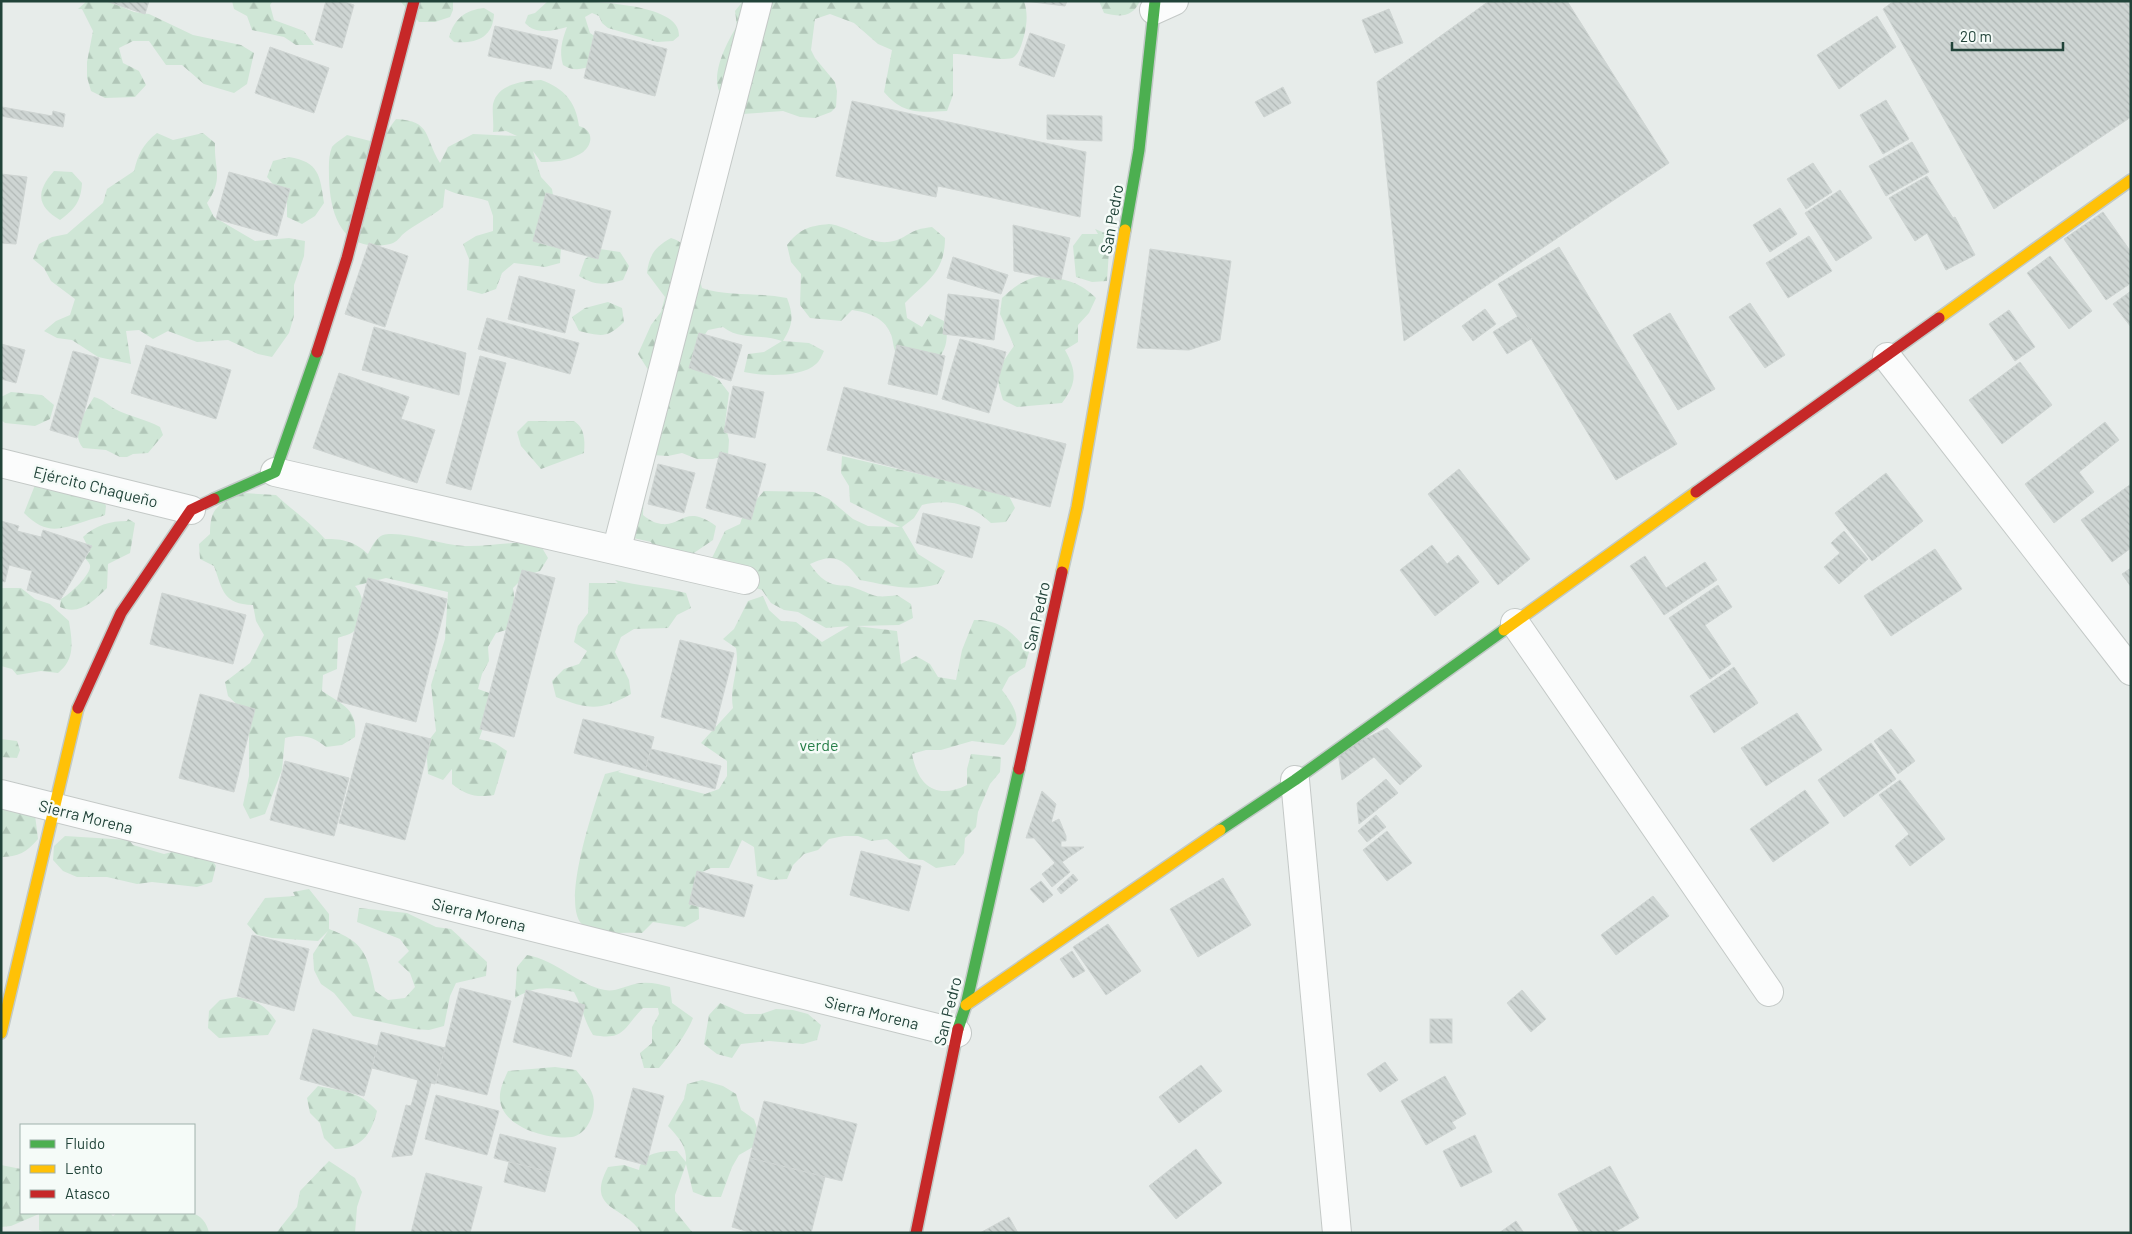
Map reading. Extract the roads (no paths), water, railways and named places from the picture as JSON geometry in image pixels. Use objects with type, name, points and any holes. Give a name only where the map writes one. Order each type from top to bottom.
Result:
[{"type":"street","points":[[275,472],[347,258],[414,1]]},
{"type":"street","points":[[616,548],[758,1]]},
{"type":"street","name":"San Pedro","points":[[916,1233],[957,1034],[966,1005],[1077,507],[1139,150],[1161,4]]},
{"type":"street","points":[[966,1005],[1137,885],[1295,780],[1887,357],[2131,180]]},
{"type":"street","points":[[1887,357],[2131,670]]},
{"type":"street","name":"Ejército Chaqueño","points":[[1,463],[191,510]]},
{"type":"street","points":[[1,1033],[53,808],[84,694],[121,613],[191,510],[275,472],[616,548],[745,580]]},
{"type":"street","points":[[1515,623],[1768,992]]},
{"type":"street","points":[[1295,780],[1337,1233]]},
{"type":"street","name":"Sierra Morena","points":[[1,794],[957,1034]]},
{"type":"park label","name":"verde","points":[[819,744]]}]
